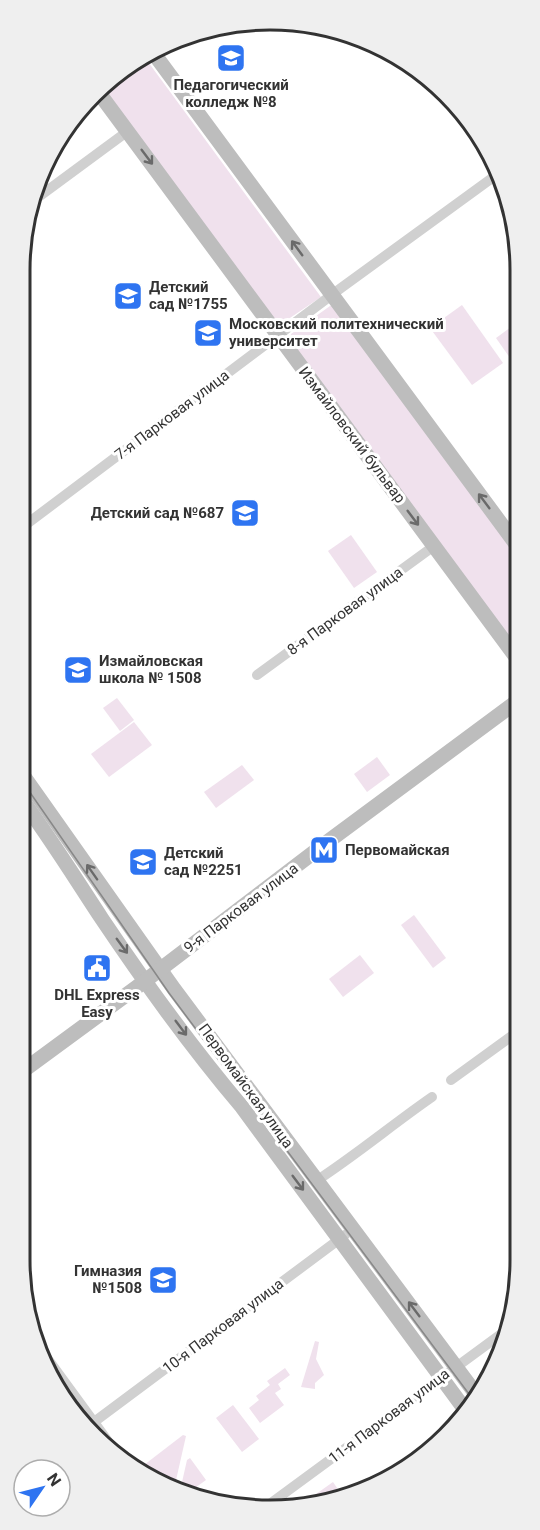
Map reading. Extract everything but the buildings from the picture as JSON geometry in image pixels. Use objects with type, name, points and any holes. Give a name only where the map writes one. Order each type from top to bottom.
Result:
[{"type":"main road","points":[[157,58],[510,536]]},
{"type":"main road","name":"Измайловский бульвар","points":[[103,98],[510,650]]},
{"type":"main road","name":"9-я Парковая улица","points":[[30,1066],[510,707]]},
{"type":"main road","name":"Первомайская улица","points":[[30,805],[161,969],[316,1181],[346,1234],[461,1405]]},
{"type":"main road","name":"Первомайская улица","points":[[30,806],[146,980],[346,1234],[472,1389]]},
{"type":"street","points":[[43,194],[128,131]]},
{"type":"street","name":"7-я Парковая улица","points":[[30,522],[492,178]]},
{"type":"street","name":"8-я Парковая улица","points":[[257,675],[434,546]]},
{"type":"street","points":[[451,1080],[510,1037]]},
{"type":"street","points":[[316,1181],[432,1097]]},
{"type":"street","name":"10-я Парковая улица","points":[[94,1422],[346,1234]]},
{"type":"street","name":"11-я Парковая улица","points":[[276,1500],[497,1337]]},
{"type":"street","points":[[60,1375],[98,1428]]},
{"type":"shaded area","points":[[149,63],[321,297],[278,326],[106,95]]},
{"type":"shaded area","points":[[334,305],[510,542],[510,640],[289,341],[291,334]]},
{"type":"shaded area","points":[[462,305],[503,363],[472,385],[430,328]]},
{"type":"shaded area","points":[[510,328],[510,358],[496,338]]},
{"type":"shaded area","points":[[351,535],[377,572],[354,588],[328,551]]},
{"type":"shaded area","points":[[117,698],[134,720],[120,731],[103,708]]},
{"type":"shaded area","points":[[134,722],[152,745],[109,777],[91,754]]},
{"type":"shaded area","points":[[377,757],[390,775],[367,792],[354,774]]},
{"type":"shaded area","points":[[242,765],[254,780],[216,808],[204,792]]},
{"type":"shaded area","points":[[414,915],[446,958],[433,968],[401,925]]},
{"type":"shaded area","points":[[360,955],[374,973],[343,997],[329,979]]},
{"type":"shaded area","points":[[315,1341],[319,1342],[316,1359],[324,1375],[315,1383],[315,1389],[301,1387]]},
{"type":"shaded area","points":[[285,1368],[290,1375],[278,1384],[281,1389],[275,1393],[284,1405],[260,1423],[249,1408],[259,1400],[256,1396],[270,1385],[267,1381]]},
{"type":"shaded area","points":[[233,1405],[259,1439],[242,1452],[216,1418]]},
{"type":"shaded area","points":[[183,1435],[186,1436],[176,1481],[144,1465]]},
{"type":"shaded area","points":[[190,1458],[206,1480],[195,1488],[182,1483],[187,1460]]},
{"type":"shaded area","points":[[333,1482],[338,1490],[332,1492],[314,1496]]},
{"type":"tram line","points":[[30,792],[169,993],[469,1394]]},
{"type":"place","name":"Педагогический колледж №8","points":[[231,58]]},
{"type":"place","name":"Детский сад №1755","points":[[128,296]]},
{"type":"place","name":"Московский политехнический университет","points":[[208,333]]},
{"type":"place","name":"Детский сад №687","points":[[245,513]]},
{"type":"place","name":"Измайловская школа № 1508","points":[[78,670]]},
{"type":"place","name":"Первомайская","points":[[324,850]]},
{"type":"place","name":"Детский сад №2251","points":[[143,862]]},
{"type":"place","name":"DHL Express Easy","points":[[97,968]]},
{"type":"place","name":"Гимназия №1508","points":[[163,1280]]}]
